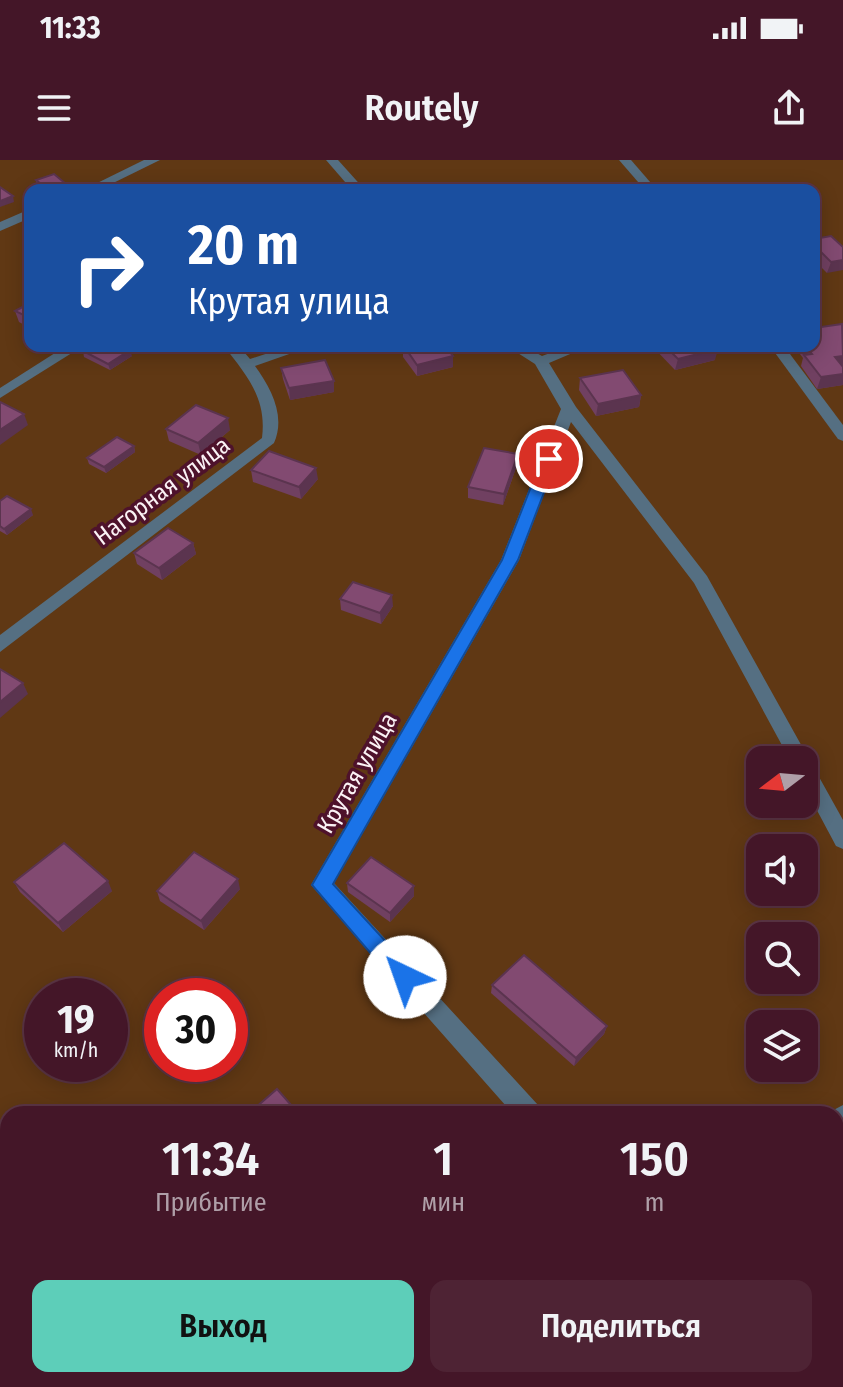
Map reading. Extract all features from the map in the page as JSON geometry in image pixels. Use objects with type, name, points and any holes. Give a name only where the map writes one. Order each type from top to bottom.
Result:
[{"type":"street","points":[[106,184],[154,160]]},
{"type":"street","points":[[332,160],[354,184]]},
{"type":"street","points":[[625,160],[646,184]]},
{"type":"street","points":[[0,227],[24,216]]},
{"type":"street","points":[[0,394],[66,352]]},
{"type":"street","name":"Нагорная улица","points":[[0,645],[269,440],[274,416],[247,364],[236,352]]},
{"type":"street","points":[[247,364],[286,352]]},
{"type":"street","points":[[525,352],[541,361],[569,409],[701,580],[792,746]]},
{"type":"street","points":[[541,361],[566,352]]},
{"type":"street","points":[[781,352],[843,436]]},
{"type":"street","name":"Крутая улица","points":[[522,1106],[322,885],[510,560],[569,409]]},
{"type":"street","points":[[818,793],[843,840]]},
{"type":"shaded area","points":[[0,160],[843,160],[843,1106],[0,1106]]},
{"type":"building","points":[[54,174],[66,184],[41,184],[36,180]]},
{"type":"building","points":[[0,187],[13,196],[0,201]]},
{"type":"building","points":[[831,236],[843,247],[843,260],[831,262],[820,251],[820,238]]},
{"type":"building","points":[[24,306],[24,315],[15,311]]},
{"type":"building","points":[[842,324],[843,356],[835,357],[843,367],[843,374],[821,377],[804,355],[820,352],[820,327]]},
{"type":"building","points":[[85,352],[127,352],[108,364]]},
{"type":"building","points":[[408,352],[450,352],[453,356],[417,365]]},
{"type":"building","points":[[671,352],[706,352],[678,359]]},
{"type":"building","points":[[325,360],[334,381],[289,388],[281,368]]},
{"type":"building","points":[[623,370],[641,395],[598,404],[580,378]]},
{"type":"building","points":[[0,402],[24,414],[0,430]]},
{"type":"building","points":[[196,405],[228,418],[198,443],[166,429]]},
{"type":"building","points":[[117,437],[134,446],[104,467],[87,458]]},
{"type":"building","points":[[484,448],[518,454],[504,494],[468,487]]},
{"type":"building","points":[[269,451],[316,468],[299,487],[251,470]]},
{"type":"building","points":[[7,496],[31,509],[4,529],[0,526],[0,501]]},
{"type":"building","points":[[168,528],[193,543],[159,568],[134,553]]},
{"type":"building","points":[[353,582],[392,595],[380,613],[340,599]]},
{"type":"building","points":[[0,669],[23,683],[0,702]]},
{"type":"building","points":[[64,843],[108,881],[58,923],[14,882]]},
{"type":"building","points":[[194,852],[238,879],[201,921],[157,891]]},
{"type":"building","points":[[371,857],[414,886],[390,913],[347,883]]},
{"type":"building","points":[[524,955],[607,1026],[576,1058],[492,985]]},
{"type":"building","points":[[277,1089],[292,1106],[257,1106]]},
{"type":"route","points":[[405,977],[322,885],[510,560],[549,459]]}]
